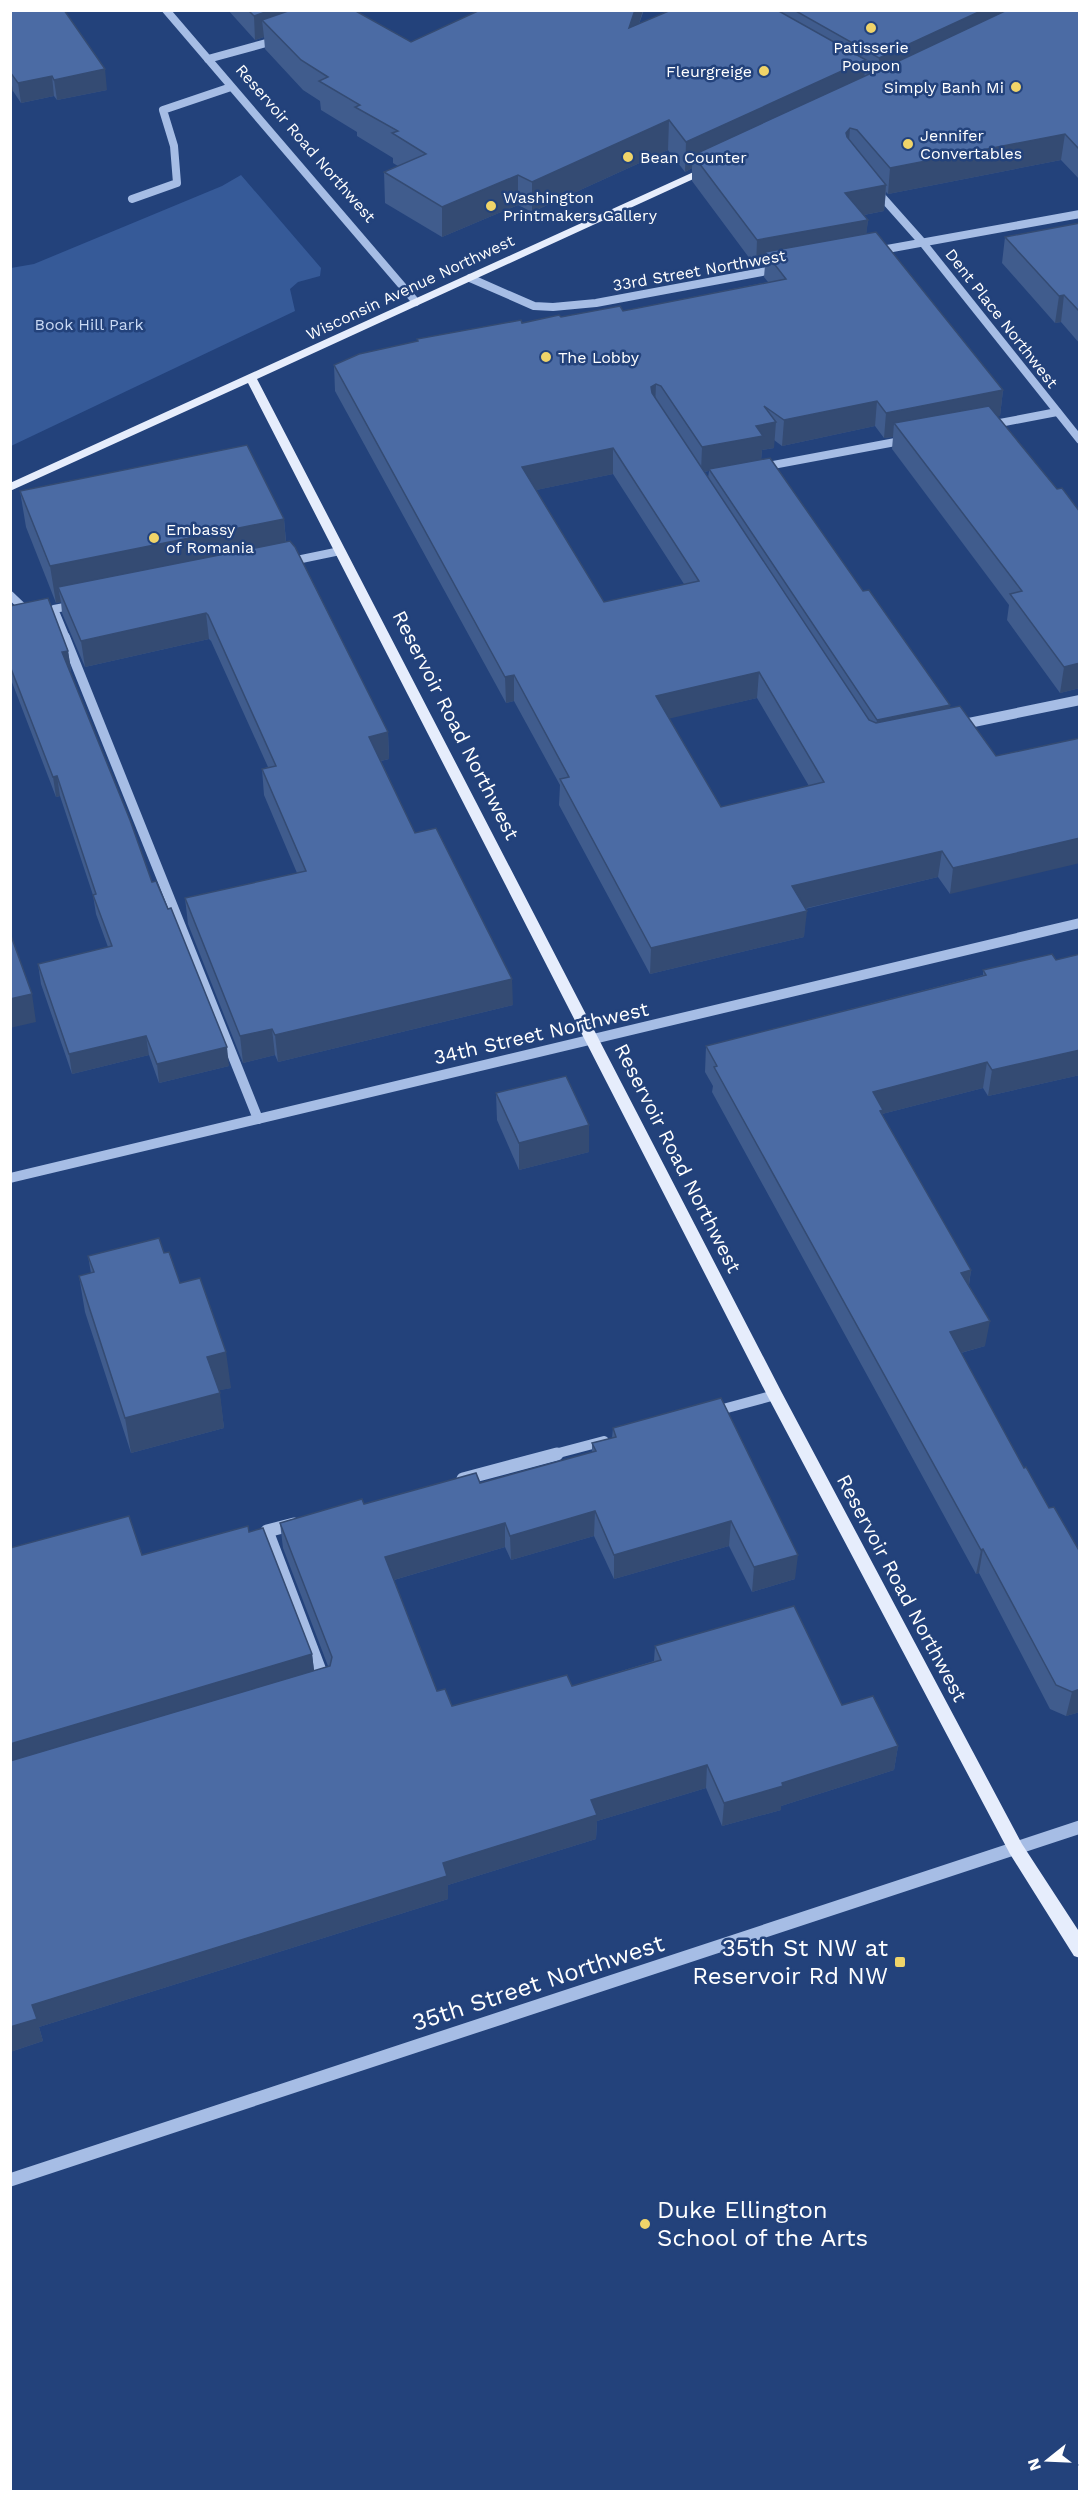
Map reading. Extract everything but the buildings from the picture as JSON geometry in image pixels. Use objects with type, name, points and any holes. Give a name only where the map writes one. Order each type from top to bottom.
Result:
[{"type":"main road","name":"Wisconsin Avenue Northwest","points":[[10,488],[715,165]]},
{"type":"main road","name":"Reservoir Road Northwest","points":[[251,378],[775,1395],[1016,1849],[1080,1950]]},
{"type":"street","name":"Reservoir Road Northwest","points":[[166,10],[416,302]]},
{"type":"street","points":[[208,59],[285,37]]},
{"type":"street","points":[[132,199],[177,183],[174,146],[163,110],[231,87]]},
{"type":"street","name":"Dent Place Northwest","points":[[871,185],[923,243],[1080,440]]},
{"type":"street","points":[[864,253],[1080,214]]},
{"type":"street","name":"33rd Street Northwest","points":[[470,278],[534,306],[553,307],[596,303],[783,268]]},
{"type":"street","points":[[984,426],[1057,412]]},
{"type":"street","points":[[756,469],[916,439]]},
{"type":"street","points":[[281,563],[340,551]]},
{"type":"street","points":[[10,595],[30,614],[88,602]]},
{"type":"street","points":[[46,611],[258,1119]]},
{"type":"street","points":[[952,726],[1080,700]]},
{"type":"street","name":"34th Street Northwest","points":[[10,1178],[1080,923]]},
{"type":"street","points":[[703,1414],[775,1395]]},
{"type":"street","points":[[450,1482],[611,1439]]},
{"type":"street","points":[[301,1522],[267,1531],[326,1684],[315,1688]]},
{"type":"street","name":"35th Street Northwest","points":[[10,2180],[1080,1827]]},
{"type":"green space","name":"Book Hill Park","points":[[241,175],[321,268],[320,276],[298,282],[290,289],[295,311],[11,446],[11,268],[34,264],[222,186]]},
{"type":"place","name":"Patisserie Poupon","points":[[871,28]]},
{"type":"place","name":"Fleurgreige","points":[[764,71]]},
{"type":"place","name":"Simply Banh Mi","points":[[1016,87]]},
{"type":"place","name":"Jennifer Convertables","points":[[908,144]]},
{"type":"place","name":"Bean Counter","points":[[628,157]]},
{"type":"place","name":"Washington Printmakers Gallery","points":[[491,206]]},
{"type":"place","name":"The Lobby","points":[[546,357]]},
{"type":"place","name":"Embassy of Romania","points":[[154,538]]},
{"type":"place","name":"35th St NW at Reservoir Rd NW","points":[[900,1962]]},
{"type":"place","name":"Duke Ellington School of the Arts","points":[[645,2224]]}]
